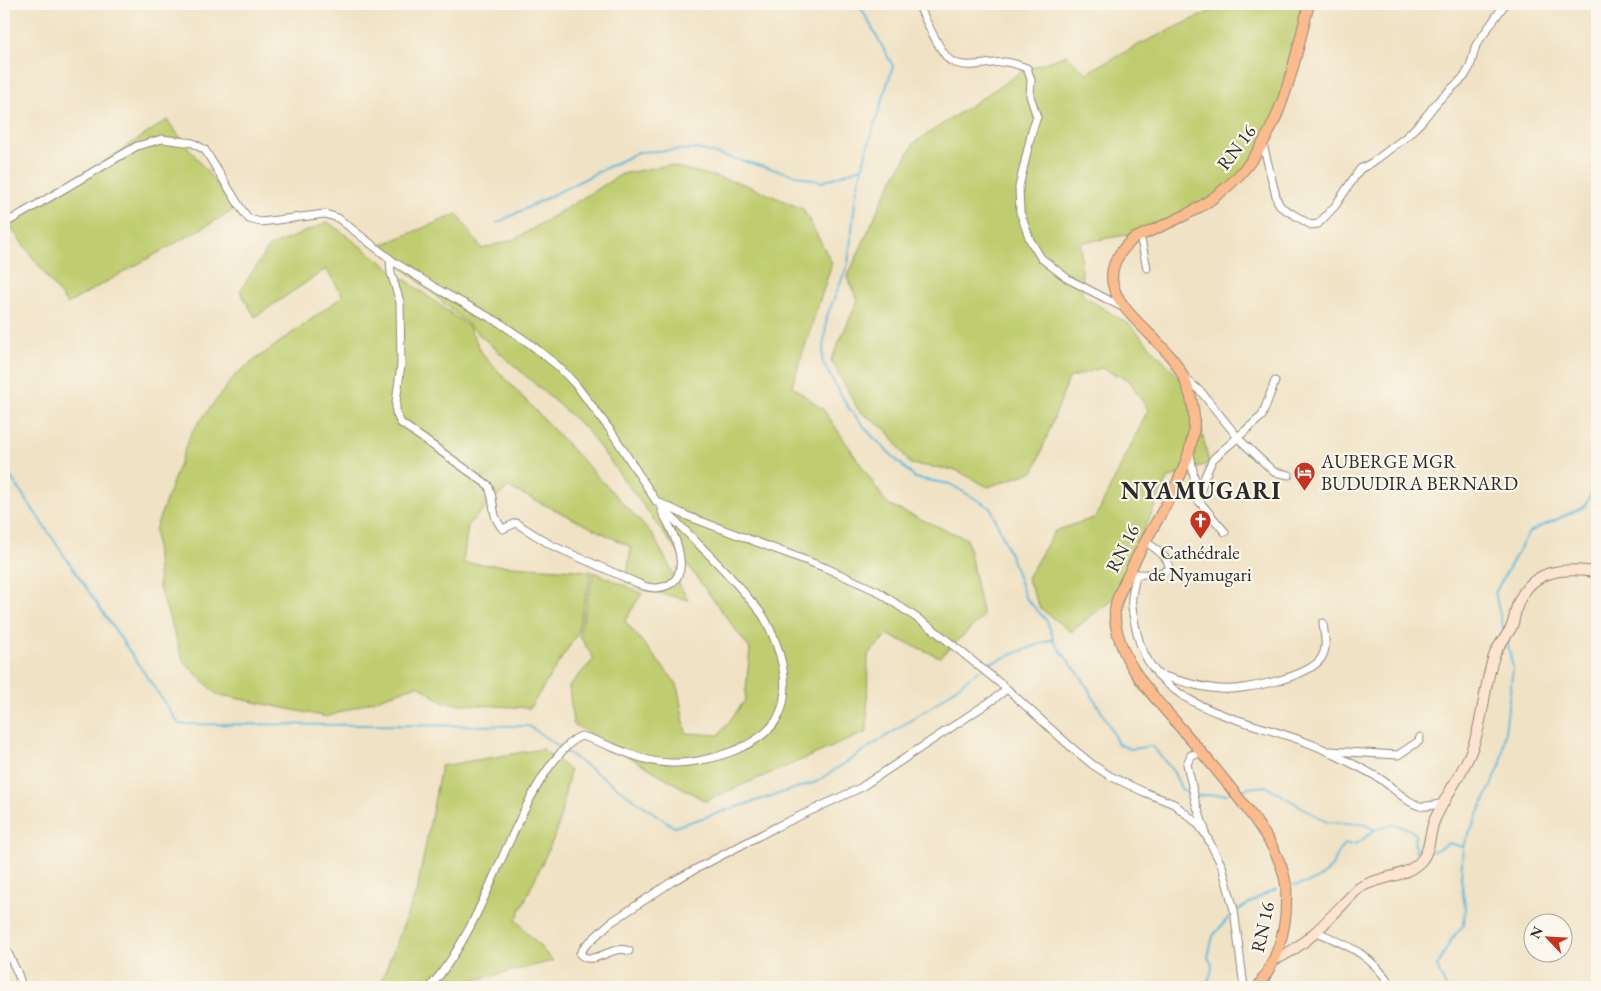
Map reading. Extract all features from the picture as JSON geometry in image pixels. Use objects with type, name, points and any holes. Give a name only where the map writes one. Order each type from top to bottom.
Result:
[{"type":"main road","name":"RN 16","points":[[1258,987],[1276,959],[1281,944],[1286,911],[1286,886],[1277,856],[1253,817],[1222,775],[1160,704],[1133,668],[1118,634],[1115,611],[1118,595],[1132,574],[1145,541],[1179,477],[1193,436],[1194,415],[1189,392],[1175,363],[1122,307],[1115,294],[1112,280],[1113,268],[1125,246],[1140,235],[1193,211],[1217,196],[1235,180],[1263,144],[1274,124],[1287,90],[1309,4]]},
{"type":"main road","points":[[1276,959],[1288,953],[1369,881],[1410,870],[1422,860],[1428,846],[1433,825],[1471,752],[1477,736],[1494,655],[1506,636],[1518,602],[1529,583],[1537,578],[1558,572],[1572,570],[1597,572]]},
{"type":"street","points":[[918,4],[943,52],[950,61],[974,65],[1007,62],[1027,68],[1031,80],[1030,96],[1037,117],[1018,187],[1020,212],[1030,240],[1041,258],[1068,279],[1122,307]]},
{"type":"street","points":[[1263,144],[1281,207],[1310,226],[1318,224],[1335,206],[1360,168],[1374,161],[1406,138],[1438,101],[1464,78],[1470,68],[1476,45],[1505,4]]},
{"type":"street","points":[[4,224],[137,146],[162,138],[193,143],[205,150],[249,219],[261,222],[331,215],[338,218],[390,260],[441,291],[500,323],[529,342],[559,367],[576,385],[612,431],[672,529],[680,553],[680,572],[676,580],[663,587],[653,589],[551,545],[516,522],[503,530],[496,522],[488,485],[401,423],[396,414],[401,365],[400,302],[390,273],[390,260]]},
{"type":"street","points":[[1140,235],[1147,268]]},
{"type":"street","points":[[1182,375],[1202,393],[1239,438],[1274,472],[1290,475]]},
{"type":"street","points":[[1198,500],[1205,476],[1213,459],[1262,416],[1275,381]]},
{"type":"street","points":[[1189,451],[1198,500],[1225,532]]},
{"type":"street","points":[[656,501],[687,516],[860,582],[891,600],[934,629],[1007,689],[1093,765],[1127,784],[1174,804],[1197,823],[1222,866],[1233,905],[1244,987]]},
{"type":"street","points":[[430,987],[448,966],[459,946],[517,823],[547,768],[575,739],[581,736],[628,754],[670,763],[697,761],[738,750],[765,733],[780,714],[784,685],[783,662],[764,618],[728,572],[684,532],[656,501]]},
{"type":"street","points":[[1145,541],[1166,559],[1169,569],[1161,573],[1132,574],[1131,606],[1139,643],[1147,659],[1157,674],[1175,692],[1196,704],[1327,751],[1380,779],[1416,804],[1430,807],[1443,803]]},
{"type":"street","points":[[1157,674],[1211,688],[1231,690],[1298,675],[1316,664],[1321,658],[1325,647],[1323,623]]},
{"type":"street","points":[[629,952],[617,949],[593,958],[586,958],[580,954],[585,946],[610,923],[673,881],[776,827],[860,788],[1007,689]]},
{"type":"street","points":[[1327,751],[1398,755],[1419,741],[1420,737]]},
{"type":"street","points":[[1203,753],[1191,755],[1188,764],[1196,804],[1206,836]]},
{"type":"street","points":[[1314,931],[1347,945],[1362,954],[1376,965],[1392,987]]},
{"type":"street","points":[[4,945],[22,987]]},
{"type":"green space","points":[[1226,4],[1308,4],[1273,130],[1227,194],[1170,227],[1081,243],[1082,295],[1130,325],[1193,392],[1209,463],[1167,479],[1113,599],[1071,632],[1040,608],[1027,578],[1055,531],[1096,517],[1148,410],[1129,380],[1101,368],[1069,378],[1034,471],[988,487],[956,470],[910,464],[888,431],[859,411],[831,360],[858,300],[847,278],[884,196],[914,143],[1024,70],[1067,55],[1086,73],[1140,44]]},
{"type":"green space","points":[[167,120],[236,209],[67,304],[9,225]]},
{"type":"green space","points":[[668,165],[744,184],[803,209],[832,263],[792,386],[824,410],[888,505],[967,539],[983,617],[940,657],[888,635],[868,655],[867,732],[705,801],[573,724],[569,686],[594,659],[579,635],[594,572],[642,593],[625,621],[677,684],[686,733],[719,735],[745,700],[750,649],[586,429],[379,246],[457,214],[482,249],[517,238],[622,174]]},
{"type":"green space","points":[[328,222],[469,327],[483,355],[652,534],[688,600],[642,589],[626,582],[631,547],[508,487],[468,524],[463,563],[592,571],[577,634],[530,708],[444,703],[418,685],[327,717],[216,694],[184,662],[159,587],[155,530],[191,433],[236,374],[343,296],[326,269],[255,317],[240,291],[269,247]]},
{"type":"green space","points":[[542,749],[570,770],[557,831],[516,920],[553,961],[462,983],[458,987],[379,987],[417,890],[441,766]]},
{"type":"waterway","points":[[859,4],[893,66],[867,149],[856,194],[848,264],[827,316],[822,361],[848,407],[872,436],[915,478],[950,484],[991,508],[1025,597],[1047,621],[1056,645],[1082,678],[1118,744],[1131,749],[1152,746],[1173,771],[1182,790],[1193,795]]},
{"type":"waterway","points":[[497,223],[638,152],[697,149],[822,182],[863,167]]},
{"type":"waterway","points":[[4,467],[179,724],[529,726],[561,748]]},
{"type":"waterway","points":[[1504,632],[1495,593],[1529,532],[1584,507],[1597,483]]},
{"type":"waterway","points":[[983,668],[987,664],[1053,639]]},
{"type":"waterway","points":[[1463,847],[1501,764],[1513,668],[1507,641]]},
{"type":"waterway","points":[[565,751],[674,827],[816,782],[934,705],[979,670]]},
{"type":"waterway","points":[[1238,791],[1266,786],[1327,822],[1364,824],[1375,830]]},
{"type":"waterway","points":[[1197,796],[1227,794]]},
{"type":"waterway","points":[[1291,885],[1304,884],[1322,876],[1331,867],[1340,849],[1345,844],[1355,844],[1380,827],[1396,825],[1406,828],[1416,834],[1414,844],[1416,851],[1423,851]]},
{"type":"waterway","points":[[1432,852],[1449,843],[1463,847],[1461,878],[1465,908],[1464,924],[1451,940],[1437,967],[1446,987]]},
{"type":"waterway","points":[[1238,910],[1277,889]]},
{"type":"waterway","points":[[1206,987],[1211,973],[1212,965],[1208,957],[1213,936],[1230,916]]},
{"type":"place","name":"AUBERGE MGR BUDUDIRA BERNARD","points":[[1305,491]]},
{"type":"place","name":"Cathédrale de Nyamugari","points":[[1200,540]]},
{"type":"district","name":"NYAMUGARI","points":[[1201,491]]}]
